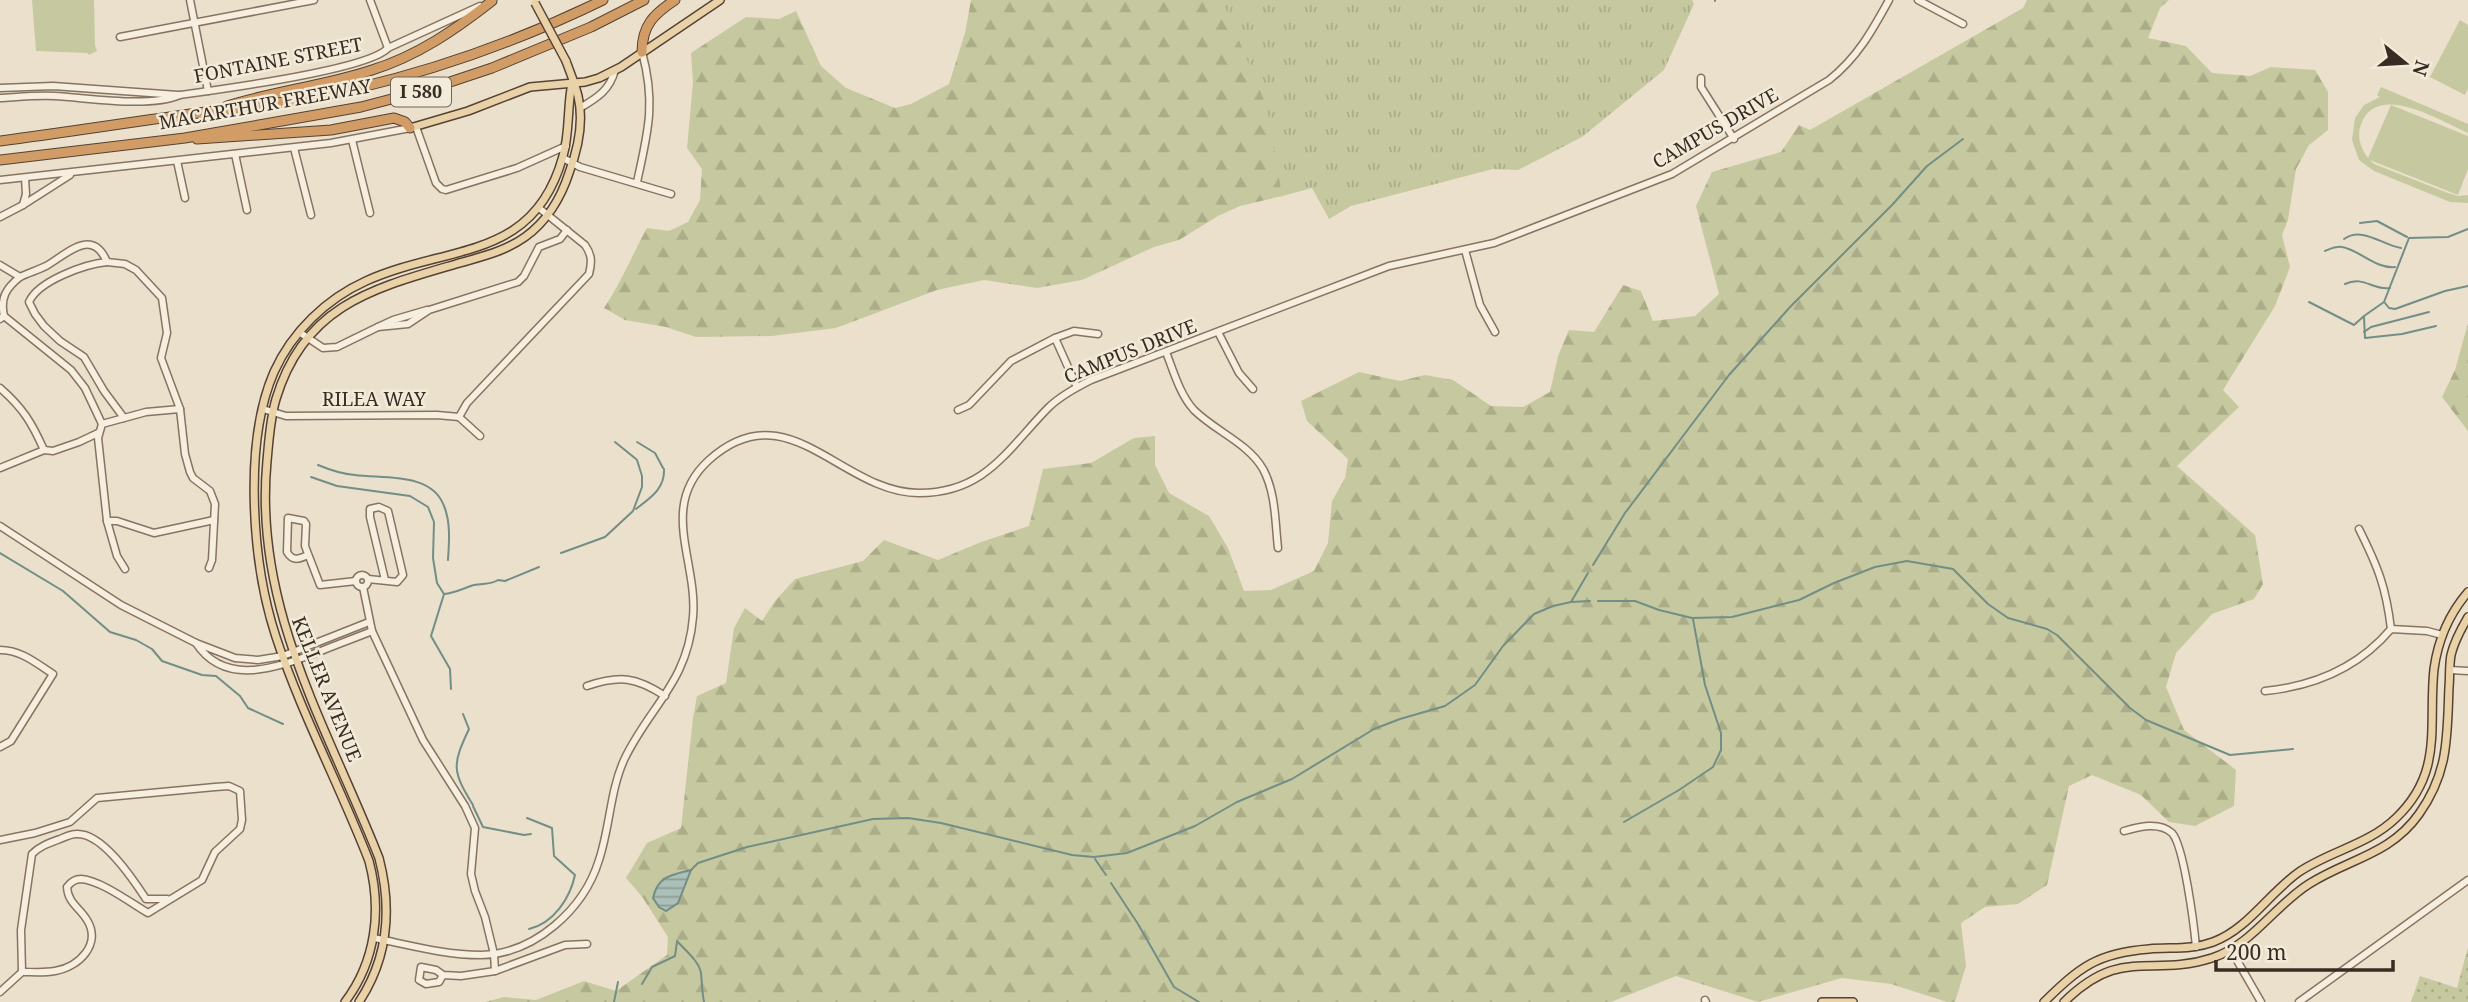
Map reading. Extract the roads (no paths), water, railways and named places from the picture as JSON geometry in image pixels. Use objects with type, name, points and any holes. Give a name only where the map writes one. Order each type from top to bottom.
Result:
[{"type":"highway","name":"MACARTHUR FREEWAY","points":[[0,141],[327,95],[421,72],[519,38],[603,0]]},
{"type":"highway","name":"MACARTHUR FREEWAY","points":[[0,160],[185,138],[332,113],[426,90],[526,55],[644,0]]},
{"type":"highway","points":[[642,52],[648,23],[675,0]]},
{"type":"highway","points":[[205,113],[257,97],[339,80],[387,65],[439,39],[493,1]]},
{"type":"highway","points":[[185,138],[219,139],[331,130],[394,118],[413,128]]},
{"type":"main road","points":[[413,128],[530,87],[585,82],[615,70],[720,0]]},
{"type":"main road","name":"KELLER AVENUE","points":[[359,1002],[374,974],[384,940],[387,907],[379,858],[294,656],[276,597],[267,541],[266,485],[273,413],[285,376],[307,340],[328,318],[384,285],[501,250],[526,236],[547,215],[563,189],[573,163],[579,134],[580,108],[566,61],[534,2]]},
{"type":"main road","name":"KELLER AVENUE","points":[[345,1002],[364,970],[373,938],[376,907],[369,861],[284,660],[267,607],[256,543],[255,485],[262,409],[275,371],[299,332],[320,310],[358,285],[381,275],[497,240],[519,228],[539,208],[553,185],[563,158],[572,83]]},
{"type":"main road","points":[[2044,1002],[2068,977],[2092,961],[2125,952],[2196,947],[2212,942],[2234,930],[2301,871],[2371,838],[2405,808],[2415,794],[2430,760],[2433,740],[2434,670],[2442,635],[2451,615],[2468,592]]},
{"type":"main road","points":[[2064,1002],[2083,985],[2113,969],[2191,963],[2231,950],[2307,885],[2391,843],[2418,816],[2435,788],[2444,765],[2448,740],[2451,656],[2468,617]]},
{"type":"main road","points":[[1822,1002],[1853,1002]]},
{"type":"street","points":[[190,0],[208,91]]},
{"type":"street","points":[[120,37],[314,0]]},
{"type":"street","points":[[370,0],[388,48]]},
{"type":"street","name":"CAMPUS DRIVE","points":[[373,938],[464,954],[494,954],[541,935],[576,904],[593,877],[600,858],[618,775],[626,757],[681,670],[687,652],[694,614],[692,583],[682,531],[684,501],[697,474],[717,453],[729,445],[750,438],[782,437],[808,445],[866,481],[891,491],[921,493],[958,487],[991,470],[1048,408],[1077,387],[1389,266],[1494,243],[1672,174],[1734,139],[1843,69],[1867,40],[1889,0]]},
{"type":"street","points":[[1918,0],[1963,24]]},
{"type":"street","name":"FONTAINE STREET","points":[[0,88],[53,86],[180,95],[333,69],[359,63],[385,52],[388,48],[493,1]]},
{"type":"street","points":[[637,182],[650,125],[648,74],[642,52]]},
{"type":"street","points":[[580,108],[606,90],[615,70]]},
{"type":"street","points":[[1701,78],[1701,87],[1734,139]]},
{"type":"street","name":"FONTAINE STREET","points":[[0,98],[46,96],[131,101],[172,99],[180,95]]},
{"type":"street","points":[[0,180],[294,148],[413,128],[436,183],[442,189],[450,189],[517,168],[566,146]]},
{"type":"street","points":[[352,140],[370,213]]},
{"type":"street","points":[[294,148],[311,215]]},
{"type":"street","points":[[235,154],[247,210]]},
{"type":"street","points":[[563,158],[580,167],[671,194]]},
{"type":"street","points":[[177,161],[185,198]]},
{"type":"street","points":[[0,217],[75,173]]},
{"type":"street","points":[[23,205],[26,194],[25,178]]},
{"type":"street","points":[[480,436],[459,417],[467,403],[589,274],[592,262],[585,244],[539,208]]},
{"type":"street","points":[[299,332],[317,346],[328,349],[337,347],[393,320],[518,282],[539,247],[561,239],[567,230]]},
{"type":"street","points":[[103,424],[85,388],[71,370],[2,318],[2,301],[5,290],[20,277],[85,244],[102,252],[107,262]]},
{"type":"street","points":[[1465,250],[1480,306],[1494,332]]},
{"type":"street","points":[[124,418],[84,357],[49,331],[29,302],[41,288],[63,276],[83,267],[107,262],[125,264],[136,270],[162,298],[167,333],[162,358],[180,409],[185,454],[193,478],[210,491],[215,504],[212,560],[209,568]]},
{"type":"street","points":[[0,265],[20,277]]},
{"type":"street","points":[[958,410],[969,405],[1011,361],[1074,331],[1098,334]]},
{"type":"street","points":[[1218,332],[1239,373],[1252,389]]},
{"type":"street","points":[[1055,338],[1077,387]]},
{"type":"street","points":[[1166,352],[1192,409],[1230,437],[1262,468],[1271,491],[1278,548]]},
{"type":"street","points":[[0,388],[19,405],[32,422],[44,450]]},
{"type":"street","points":[[0,468],[44,450],[53,451],[79,443],[98,433],[103,424],[146,412],[180,409]]},
{"type":"street","name":"RILEA WAY","points":[[262,409],[286,415],[459,417]]},
{"type":"street","points":[[98,433],[107,521],[117,556],[125,569]]},
{"type":"street","points":[[356,581],[362,574],[368,579],[397,582],[403,572],[388,511],[376,507],[370,509],[370,517],[385,580]]},
{"type":"street","points":[[308,555],[296,559],[287,552],[285,545],[288,518],[304,521],[306,524],[304,543],[320,584],[356,581]]},
{"type":"street","points":[[107,521],[117,521],[154,533],[214,520]]},
{"type":"street","points":[[0,526],[121,605],[196,643],[235,658],[284,660]]},
{"type":"street","points":[[2359,529],[2381,575],[2392,629]]},
{"type":"street","points":[[363,587],[367,585],[368,579]]},
{"type":"street","points":[[356,581],[357,585],[363,587]]},
{"type":"street","points":[[363,587],[372,631],[423,740],[465,806],[475,828],[471,874],[494,954],[495,971]]},
{"type":"street","points":[[196,643],[202,653],[233,668],[266,670],[369,622]]},
{"type":"street","points":[[2264,691],[2286,689],[2328,678],[2363,657],[2392,629],[2427,631],[2442,635]]},
{"type":"street","points":[[294,656],[372,631]]},
{"type":"street","points":[[334,636],[338,644]]},
{"type":"street","points":[[0,650],[11,650],[26,656],[53,674],[11,741],[0,747]]},
{"type":"street","points":[[2450,670],[2468,671]]},
{"type":"street","points":[[587,686],[624,678],[651,687],[665,696]]},
{"type":"street","points":[[0,840],[71,822],[97,798],[229,786],[240,791],[243,820],[240,829],[215,852],[202,880],[148,912],[99,885],[80,879],[71,883],[67,887],[68,897],[92,930],[91,943],[86,954],[76,964],[55,972],[22,972],[0,992]]},
{"type":"street","points":[[71,822],[75,834]]},
{"type":"street","points":[[2124,831],[2141,826],[2155,827],[2164,828],[2173,835],[2182,858],[2196,947]]},
{"type":"street","points":[[22,972],[21,930],[32,854],[40,846],[75,834],[83,835],[106,848],[121,863],[146,899],[171,899]]},
{"type":"street","points":[[2299,1002],[2468,880]]},
{"type":"street","points":[[443,975],[461,976],[495,971],[565,945],[587,944]]},
{"type":"street","points":[[2231,950],[2261,1002]]},
{"type":"water","points":[[691,870],[678,903],[666,911],[659,907],[653,898],[658,885],[672,875]]},
{"type":"waterway","points":[[1593,565],[1625,513],[1729,375],[1791,306],[1927,166],[1963,139]]},
{"type":"waterway","points":[[2360,223],[2377,221],[2407,237]]},
{"type":"waterway","points":[[2309,302],[2354,325],[2384,302],[2409,238],[2448,237],[2468,229]]},
{"type":"waterway","points":[[2344,239],[2358,234],[2365,235],[2401,248]]},
{"type":"waterway","points":[[2325,251],[2342,247],[2381,265],[2395,267]]},
{"type":"waterway","points":[[2345,284],[2358,281],[2390,288]]},
{"type":"waterway","points":[[2385,303],[2389,308],[2395,309],[2445,291],[2468,286]]},
{"type":"waterway","points":[[2364,332],[2371,327],[2429,312]]},
{"type":"waterway","points":[[2364,317],[2365,338],[2402,334],[2436,326]]},
{"type":"waterway","points":[[615,442],[636,459]]},
{"type":"waterway","points":[[637,442],[655,453],[663,468]]},
{"type":"waterway","points":[[561,553],[605,537],[633,511],[642,487],[637,460]]},
{"type":"waterway","points":[[318,465],[345,474],[406,479],[429,487],[438,495],[448,519],[448,560]]},
{"type":"waterway","points":[[636,509],[659,488],[664,469]]},
{"type":"waterway","points":[[311,477],[337,486],[410,496],[428,507],[434,522],[433,558],[437,583],[444,594],[431,636],[450,669],[451,689]]},
{"type":"waterway","points":[[0,553],[63,591],[110,632],[136,640],[152,649],[162,661],[202,675],[216,676],[240,696],[248,708],[283,724]]},
{"type":"waterway","points":[[1598,601],[1635,601],[1692,618],[1732,617],[1799,600],[1875,567],[1907,561],[1953,569],[1988,604],[2008,618],[2047,629],[2057,635],[2130,708],[2146,720],[2230,755],[2293,749]]},
{"type":"waterway","points":[[444,594],[474,585],[505,581],[539,567]]},
{"type":"waterway","points":[[1571,602],[1588,573]]},
{"type":"waterway","points":[[690,871],[698,863],[747,847],[873,819],[908,818],[941,823],[1072,855],[1094,857],[1127,853],[1195,826],[1237,802],[1292,779],[1374,729],[1445,706],[1475,685],[1503,646],[1534,614],[1553,606],[1590,601]]},
{"type":"waterway","points":[[1624,822],[1713,767],[1721,750],[1721,733],[1705,685],[1693,619]]},
{"type":"waterway","points":[[463,714],[469,729],[457,760],[457,768],[461,784],[473,805]]},
{"type":"waterway","points":[[473,806],[483,827],[531,834]]},
{"type":"waterway","points":[[527,818],[552,828],[554,856],[575,875],[560,908],[546,921],[529,929]]},
{"type":"waterway","points":[[1095,859],[1106,875]]},
{"type":"waterway","points":[[1111,883],[1174,987],[1199,1002]]},
{"type":"waterway","points":[[677,941],[700,969],[704,1002]]},
{"type":"waterway","points":[[642,984],[652,967],[675,956],[677,942]]},
{"type":"waterway","points":[[614,1002],[618,982]]}]
